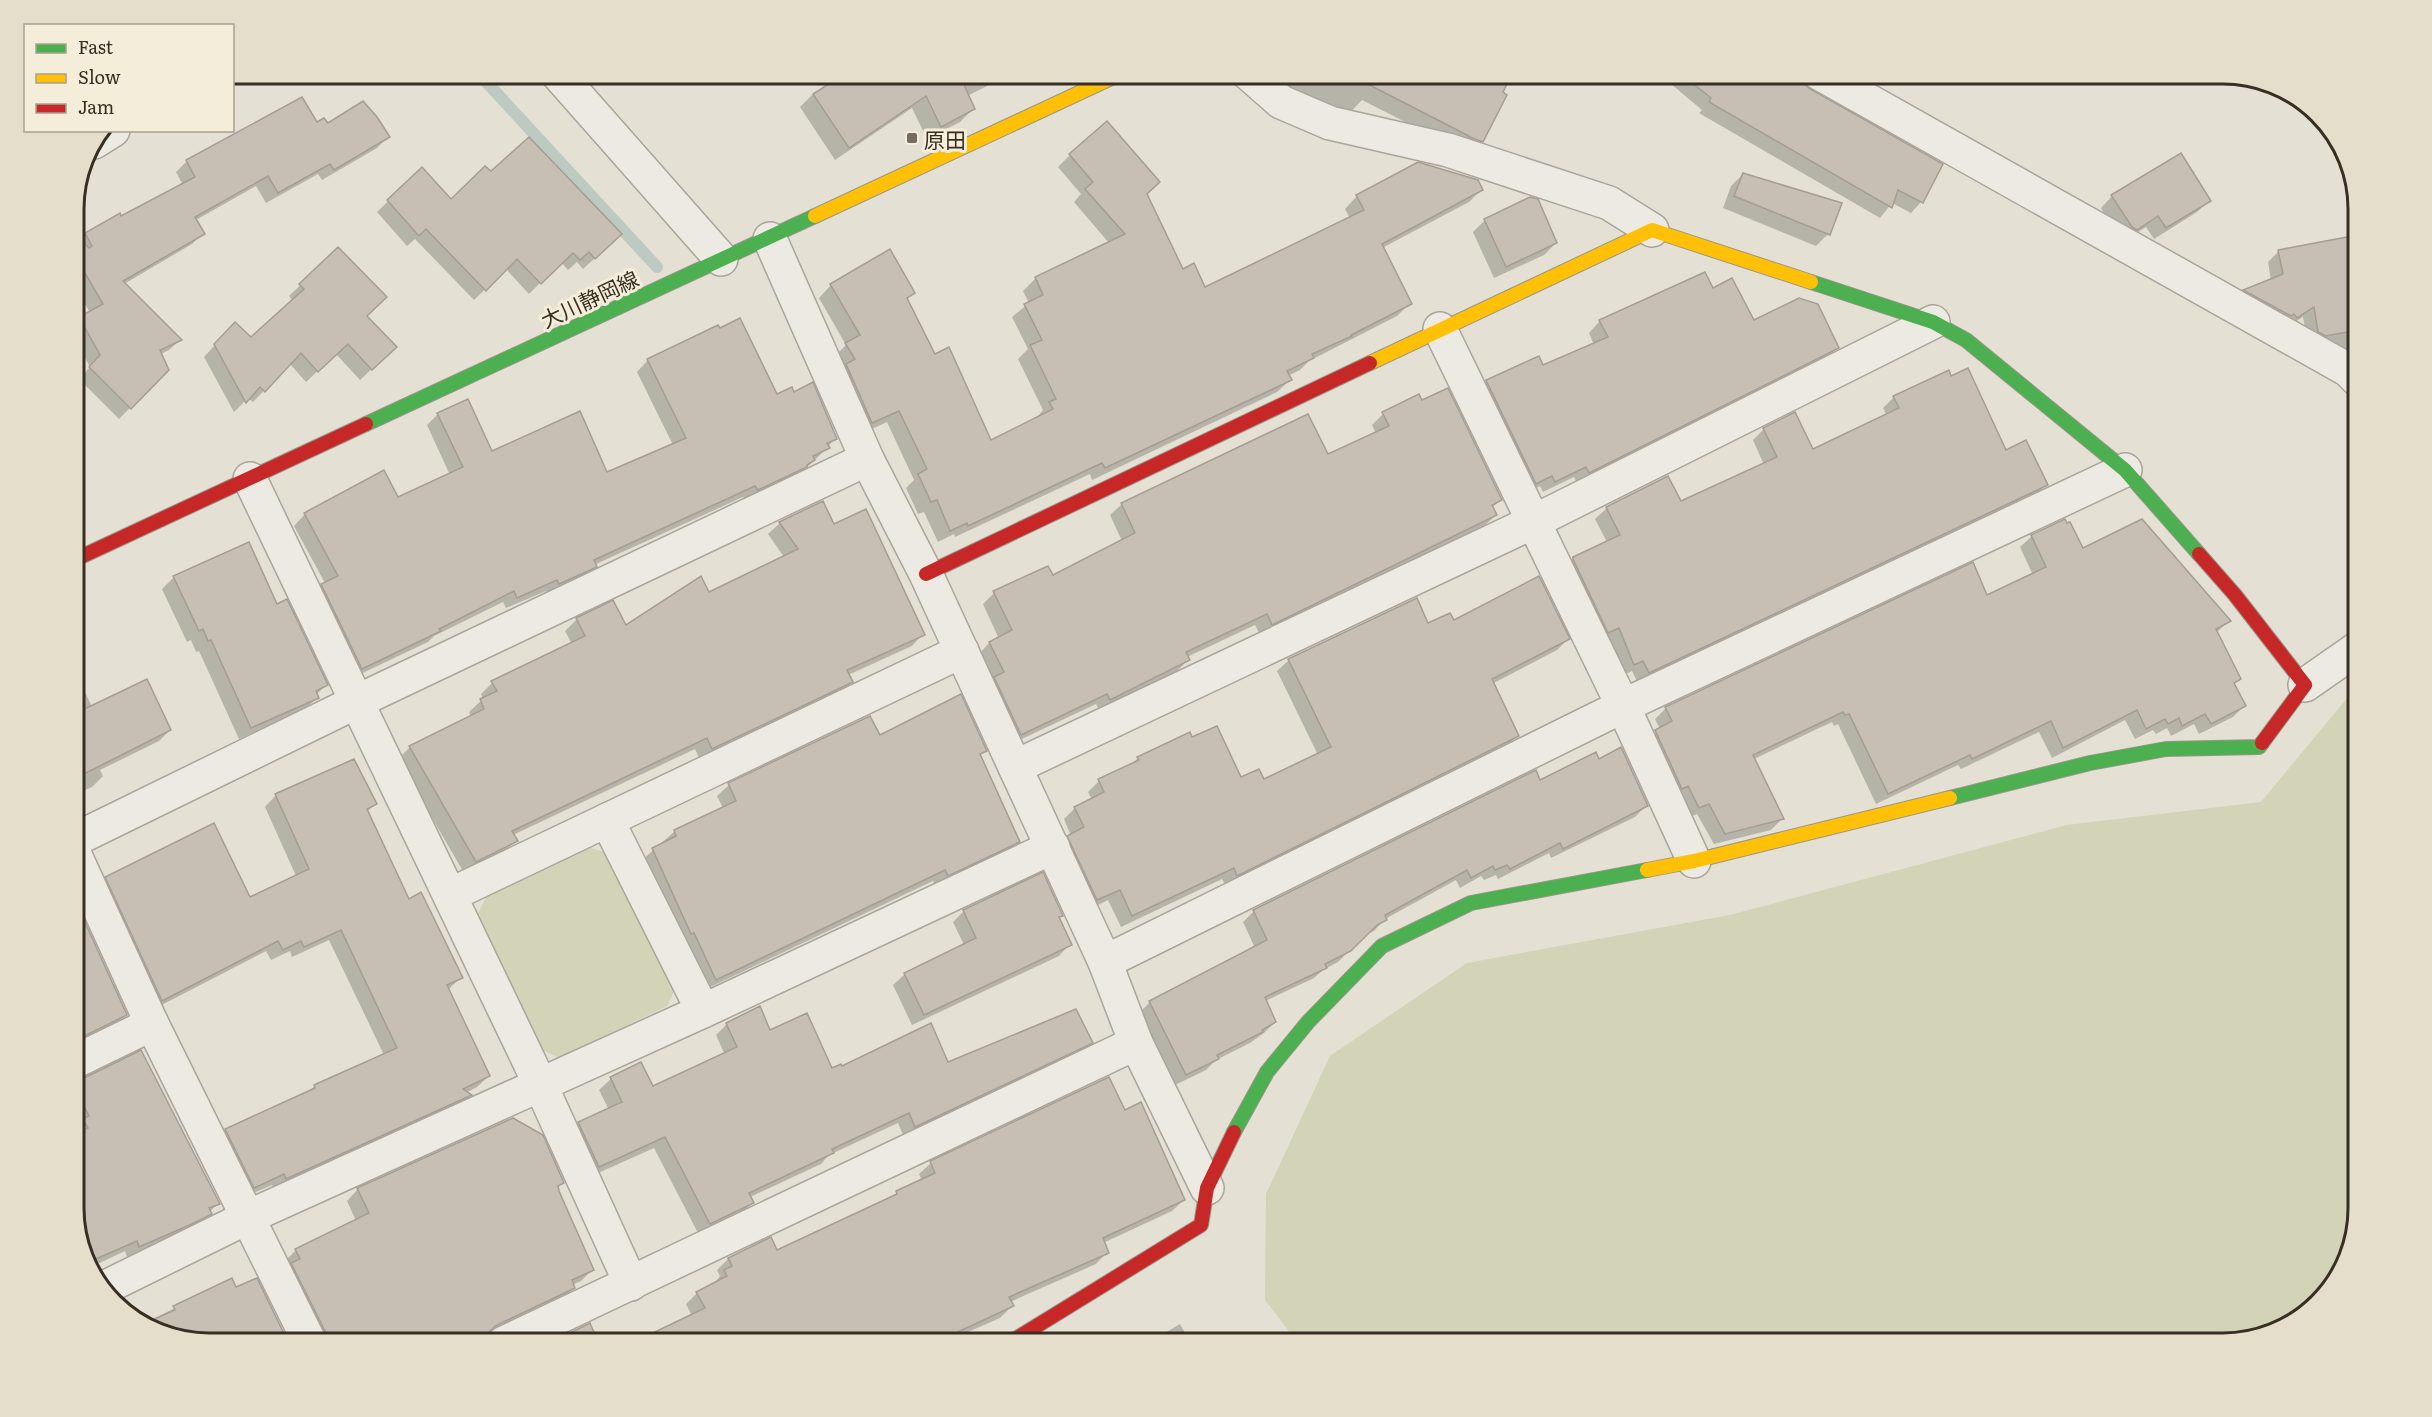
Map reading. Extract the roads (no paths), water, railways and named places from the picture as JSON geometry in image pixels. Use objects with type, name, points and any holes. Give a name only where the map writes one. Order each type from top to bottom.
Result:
[{"type":"street","points":[[566,84],[721,260]]},
{"type":"street","name":"大川静岡線","points":[[84,555],[1101,84]]},
{"type":"street","points":[[1260,84],[1281,102],[1330,123],[1448,150],[1609,203],[1652,230],[1933,322],[1966,339],[2125,470],[2235,595],[2305,685]]},
{"type":"street","points":[[1837,84],[2348,368]]},
{"type":"street","points":[[926,574],[1652,230]]},
{"type":"street","points":[[770,238],[867,459],[926,574],[1053,847],[1105,962],[1136,1044],[1207,1188]]},
{"type":"street","points":[[1015,767],[1535,521],[1933,322]]},
{"type":"street","points":[[1440,329],[1535,521],[1694,861]]},
{"type":"street","points":[[84,835],[356,702],[867,459]]},
{"type":"street","points":[[1105,962],[1623,706],[2125,470]]},
{"type":"street","points":[[250,479],[540,1084],[631,1284]]},
{"type":"street","points":[[450,895],[962,651]]},
{"type":"street","points":[[1027,1333],[1201,1225],[1207,1188],[1237,1125],[1267,1072],[1308,1022],[1382,946],[1471,903],[1694,861],[2091,763],[2166,749],[2259,747],[2305,685],[2348,655]]},
{"type":"street","points":[[607,820],[703,1011]]},
{"type":"street","points":[[111,1285],[248,1217],[703,1011],[1053,847]]},
{"type":"street","points":[[84,876],[152,1024],[305,1333]]},
{"type":"street","points":[[84,1057],[152,1024]]},
{"type":"street","points":[[527,1333],[1136,1044]]},
{"type":"waterway","points":[[488,84],[657,267]]},
{"type":"place","name":"原田","points":[[912,138]]}]
